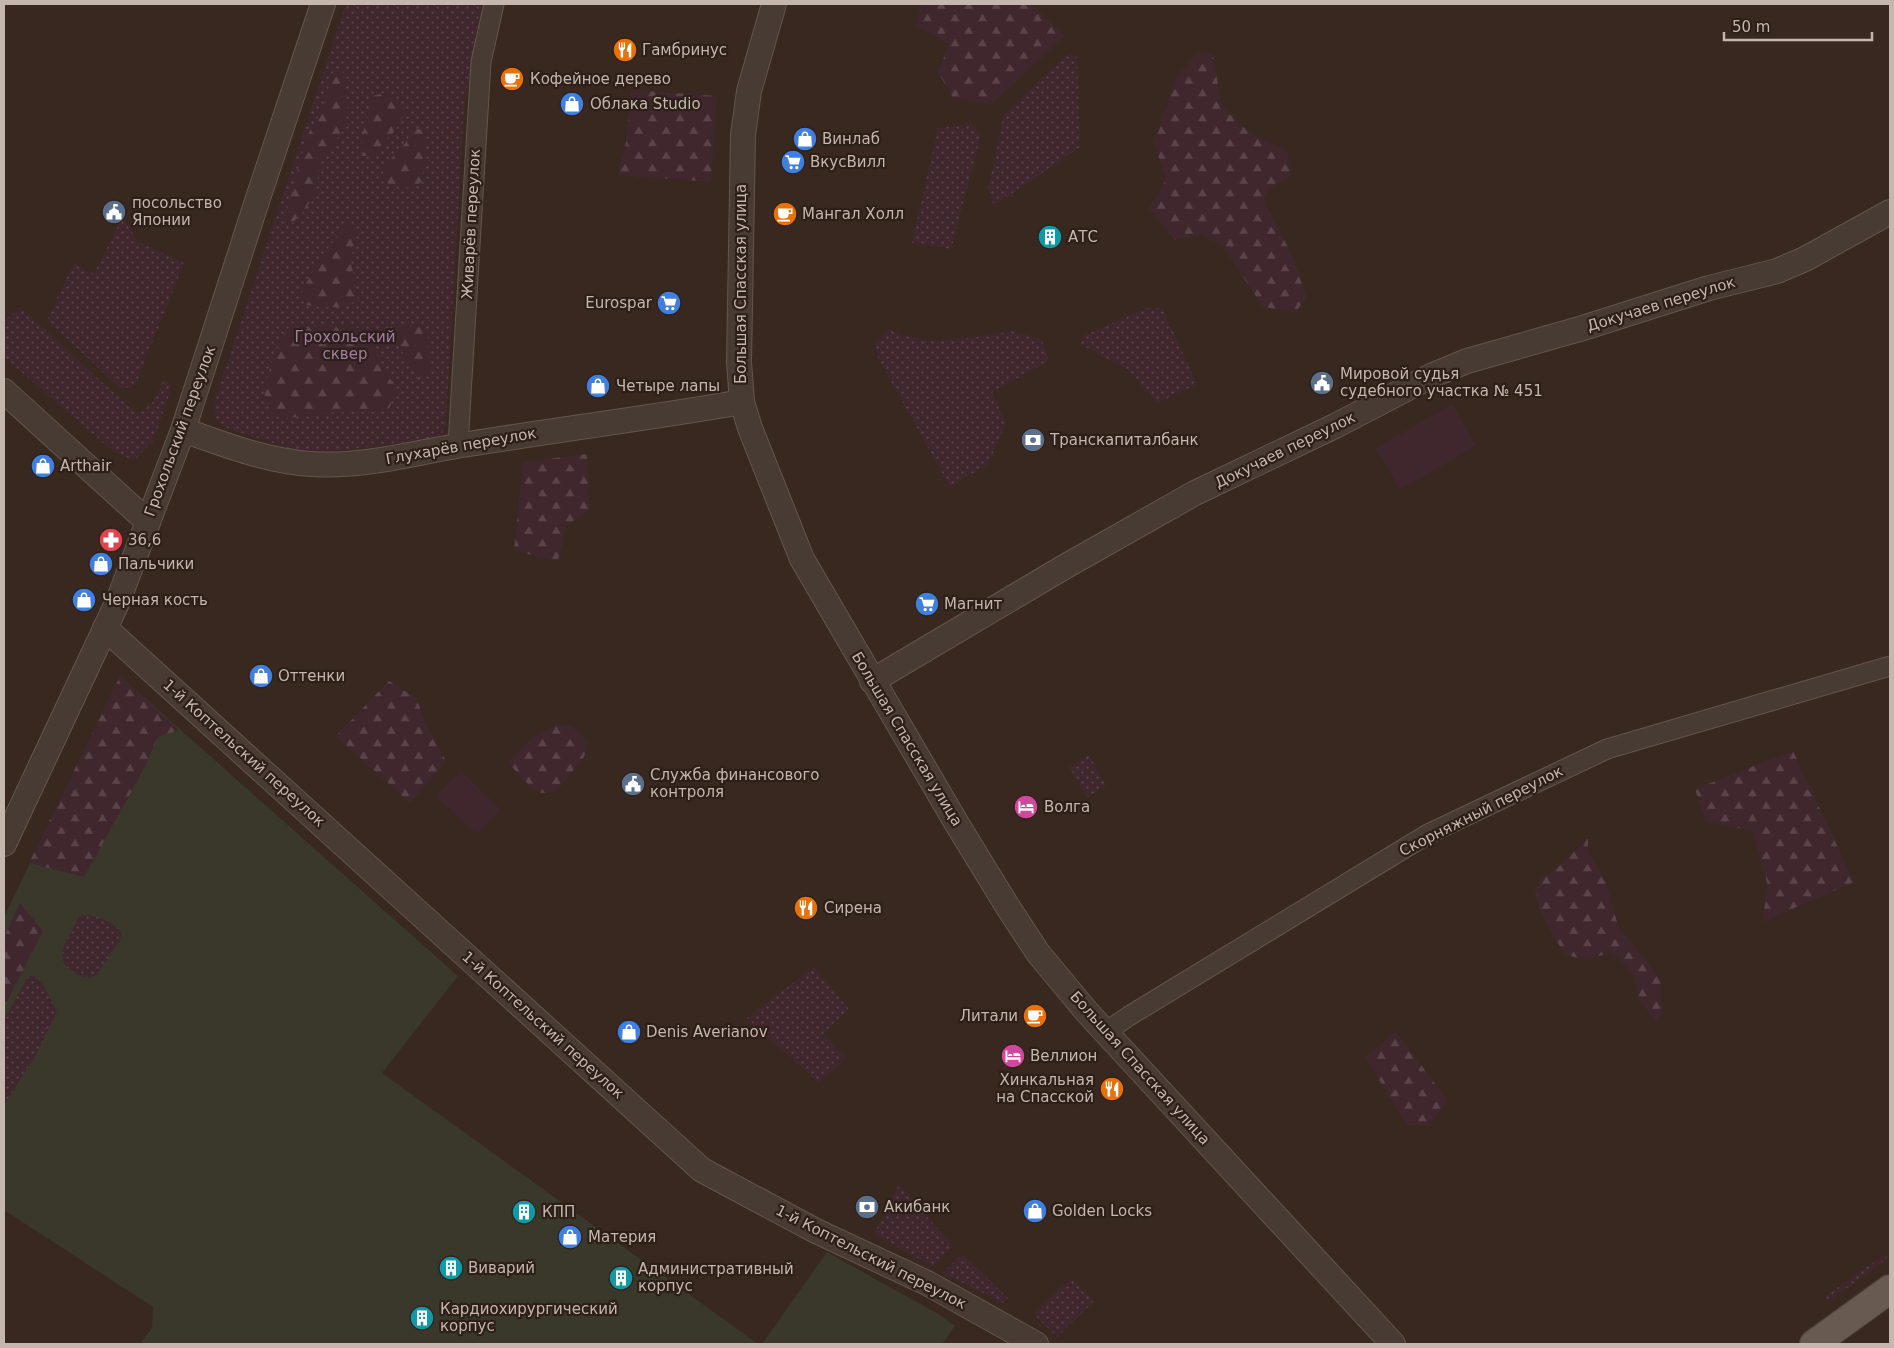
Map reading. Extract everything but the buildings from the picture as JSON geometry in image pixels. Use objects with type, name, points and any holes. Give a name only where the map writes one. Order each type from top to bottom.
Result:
[{"type":"main road","points":[[1814,1344],[1890,1288]]},
{"type":"street","name":"Грохольский переулок","points":[[4,844],[118,601],[184,430],[258,198],[323,4]]},
{"type":"street","name":"Живарёв переулок","points":[[458,445],[481,62],[494,4]]},
{"type":"street","name":"Большая Спасская улица","points":[[774,4],[749,91],[743,135],[739,362],[742,402],[750,428],[802,559],[872,681],[1011,912],[1038,953],[1087,1012],[1393,1344]]},
{"type":"street","name":"Докучаев переулок","points":[[872,681],[1066,566],[1195,493],[1335,426],[1433,375],[1468,360],[1583,328],[1709,288],[1777,271],[1805,259],[1890,212]]},
{"type":"street","points":[[4,391],[148,522]]},
{"type":"street","name":"Глухарёв переулок","points":[[184,430],[247,452],[271,458],[309,464],[343,465],[358,464],[458,445],[642,419],[742,402]]},
{"type":"street","name":"1-й Коптельский переулок","points":[[105,628],[702,1170],[816,1231],[928,1284],[1036,1344]]},
{"type":"street","name":"Скорняжный переулок","points":[[1106,1032],[1129,1016],[1428,834],[1607,749],[1890,666]]},
{"type":"shaded area","points":[[120,676],[458,976],[382,1073],[758,1344],[140,1344],[152,1328],[153,1307],[4,1210],[4,917]]},
{"type":"shaded area","points":[[827,1252],[940,1315],[955,1326],[942,1344],[762,1344]]},
{"type":"green space","name":"Грохольский сквер","points":[[346,4],[484,4],[477,29],[464,108],[446,422],[443,432],[436,438],[324,453],[292,449],[229,429],[219,423],[214,414],[214,403]]},
{"type":"green space","points":[[921,4],[1030,4],[1065,36],[990,105],[953,98],[938,72],[949,44],[916,26]]},
{"type":"green space","points":[[1198,53],[1213,55],[1222,107],[1251,134],[1285,149],[1288,155],[1290,176],[1269,190],[1266,194],[1265,204],[1293,257],[1306,297],[1296,312],[1263,307],[1222,245],[1202,235],[1175,240],[1149,208],[1162,189],[1166,177],[1154,144],[1176,77]]},
{"type":"green space","points":[[1068,54],[1077,56],[1080,147],[994,206],[988,188],[1004,115]]},
{"type":"green space","points":[[342,67],[348,108],[345,128],[320,161],[316,192],[305,210],[290,225],[285,217],[307,136],[322,111],[333,72]]},
{"type":"green space","points":[[631,90],[717,96],[711,182],[618,175],[626,143]]},
{"type":"green space","points":[[383,93],[392,96],[407,110],[399,125],[372,156],[362,156],[362,136],[373,96]]},
{"type":"green space","points":[[971,124],[981,136],[951,249],[912,243],[938,128]]},
{"type":"green space","points":[[414,128],[424,130],[427,140],[422,181],[414,188],[390,186],[383,179],[383,167],[404,145]]},
{"type":"green space","points":[[123,216],[137,241],[184,263],[135,386],[121,389],[47,320],[74,263],[94,274]]},
{"type":"green space","points":[[350,224],[356,232],[351,262],[358,299],[339,307],[305,305],[301,295],[311,275],[328,248]]},
{"type":"green space","points":[[20,307],[138,415],[153,402],[164,380],[172,385],[154,440],[134,461],[113,451],[4,357],[4,321]]},
{"type":"green space","points":[[1146,308],[1162,308],[1197,384],[1157,403],[1130,371],[1082,345],[1081,337]]},
{"type":"green space","points":[[386,321],[396,327],[413,324],[428,331],[429,368],[419,380],[390,332]]},
{"type":"green space","points":[[338,323],[358,328],[366,335],[396,389],[390,407],[381,412],[333,412],[282,419],[273,415],[265,397],[266,383],[276,351],[288,328],[296,330]]},
{"type":"green space","points":[[888,330],[926,341],[969,338],[1014,331],[1042,340],[1048,361],[992,392],[1006,424],[988,464],[950,487],[878,358],[875,343]]},
{"type":"green space","points":[[1452,404],[1476,446],[1400,490],[1376,448]]},
{"type":"green space","points":[[587,454],[589,510],[567,525],[558,561],[514,551],[523,462]]},
{"type":"green space","points":[[120,676],[179,730],[158,737],[145,767],[84,877],[29,863]]},
{"type":"green space","points":[[389,681],[416,698],[429,730],[446,761],[410,803],[336,736]]},
{"type":"green space","points":[[558,723],[572,727],[588,742],[584,757],[560,787],[551,793],[541,793],[532,788],[508,763],[530,740]]},
{"type":"green space","points":[[1793,751],[1854,882],[1762,922],[1768,886],[1753,831],[1705,821],[1695,789]]},
{"type":"green space","points":[[1089,755],[1106,786],[1087,797],[1069,767]]},
{"type":"green space","points":[[461,771],[500,809],[477,834],[437,798],[438,794]]},
{"type":"green space","points":[[1588,838],[1588,852],[1607,885],[1618,926],[1661,980],[1661,1001],[1664,1011],[1656,1023],[1639,998],[1634,977],[1618,957],[1608,953],[1587,960],[1566,955],[1551,932],[1537,901],[1538,882],[1557,868]]},
{"type":"green space","points":[[20,903],[43,931],[4,1008],[4,937]]},
{"type":"green space","points":[[85,915],[105,920],[122,933],[119,942],[97,974],[88,977],[80,976],[71,970],[65,965],[63,960],[64,947],[70,934],[79,917]]},
{"type":"green space","points":[[814,967],[849,1009],[823,1034],[846,1058],[819,1083],[747,1018]]},
{"type":"green space","points":[[32,975],[44,986],[57,1012],[36,1055],[4,1105],[4,1020],[26,980]]},
{"type":"green space","points":[[1396,1032],[1448,1101],[1429,1125],[1407,1125],[1365,1057]]},
{"type":"green space","points":[[899,1185],[953,1246],[934,1267],[874,1234]]},
{"type":"green space","points":[[962,1254],[1008,1298],[1003,1303],[943,1273]]},
{"type":"green space","points":[[1884,1255],[1887,1255],[1887,1259],[1830,1300],[1826,1299],[1827,1295]]},
{"type":"green space","points":[[1071,1278],[1094,1301],[1057,1337],[1034,1314]]},
{"type":"place","name":"Гамбринус","points":[[625,50]]},
{"type":"place","name":"Кофейное дерево","points":[[512,79]]},
{"type":"place","name":"Облака Studio","points":[[572,104]]},
{"type":"place","name":"Винлаб","points":[[805,139]]},
{"type":"place","name":"ВкусВилл","points":[[793,162]]},
{"type":"place","name":"посольство Японии","points":[[114,212]]},
{"type":"place","name":"Мангал Холл","points":[[785,214]]},
{"type":"place","name":"АТС","points":[[1050,237]]},
{"type":"place","name":"Eurospar","points":[[669,303]]},
{"type":"place","name":"Мировой судья судебного участка № 451","points":[[1322,383]]},
{"type":"place","name":"Четыре лапы","points":[[598,386]]},
{"type":"place","name":"Транскапиталбанк","points":[[1033,440]]},
{"type":"place","name":"Arthair","points":[[43,466]]},
{"type":"place","name":"36,6","points":[[111,540]]},
{"type":"place","name":"Пальчики","points":[[101,564]]},
{"type":"place","name":"Черная кость","points":[[84,600]]},
{"type":"place","name":"Магнит","points":[[927,604]]},
{"type":"place","name":"Оттенки","points":[[261,676]]},
{"type":"place","name":"Служба финансового контроля","points":[[633,784]]},
{"type":"place","name":"Волга","points":[[1026,807]]},
{"type":"place","name":"Сирена","points":[[806,908]]},
{"type":"place","name":"Литали","points":[[1035,1016]]},
{"type":"place","name":"Denis Averianov","points":[[629,1032]]},
{"type":"place","name":"Веллион","points":[[1013,1056]]},
{"type":"place","name":"Хинкальная на Спасской","points":[[1112,1089]]},
{"type":"place","name":"Акибанк","points":[[867,1207]]},
{"type":"place","name":"Golden Locks","points":[[1035,1211]]},
{"type":"place","name":"КПП","points":[[524,1212]]},
{"type":"place","name":"Материя","points":[[570,1237]]},
{"type":"place","name":"Виварий","points":[[451,1268]]},
{"type":"place","name":"Административный корпус","points":[[621,1278]]},
{"type":"place","name":"Кардиохирургический корпус","points":[[422,1318]]}]
